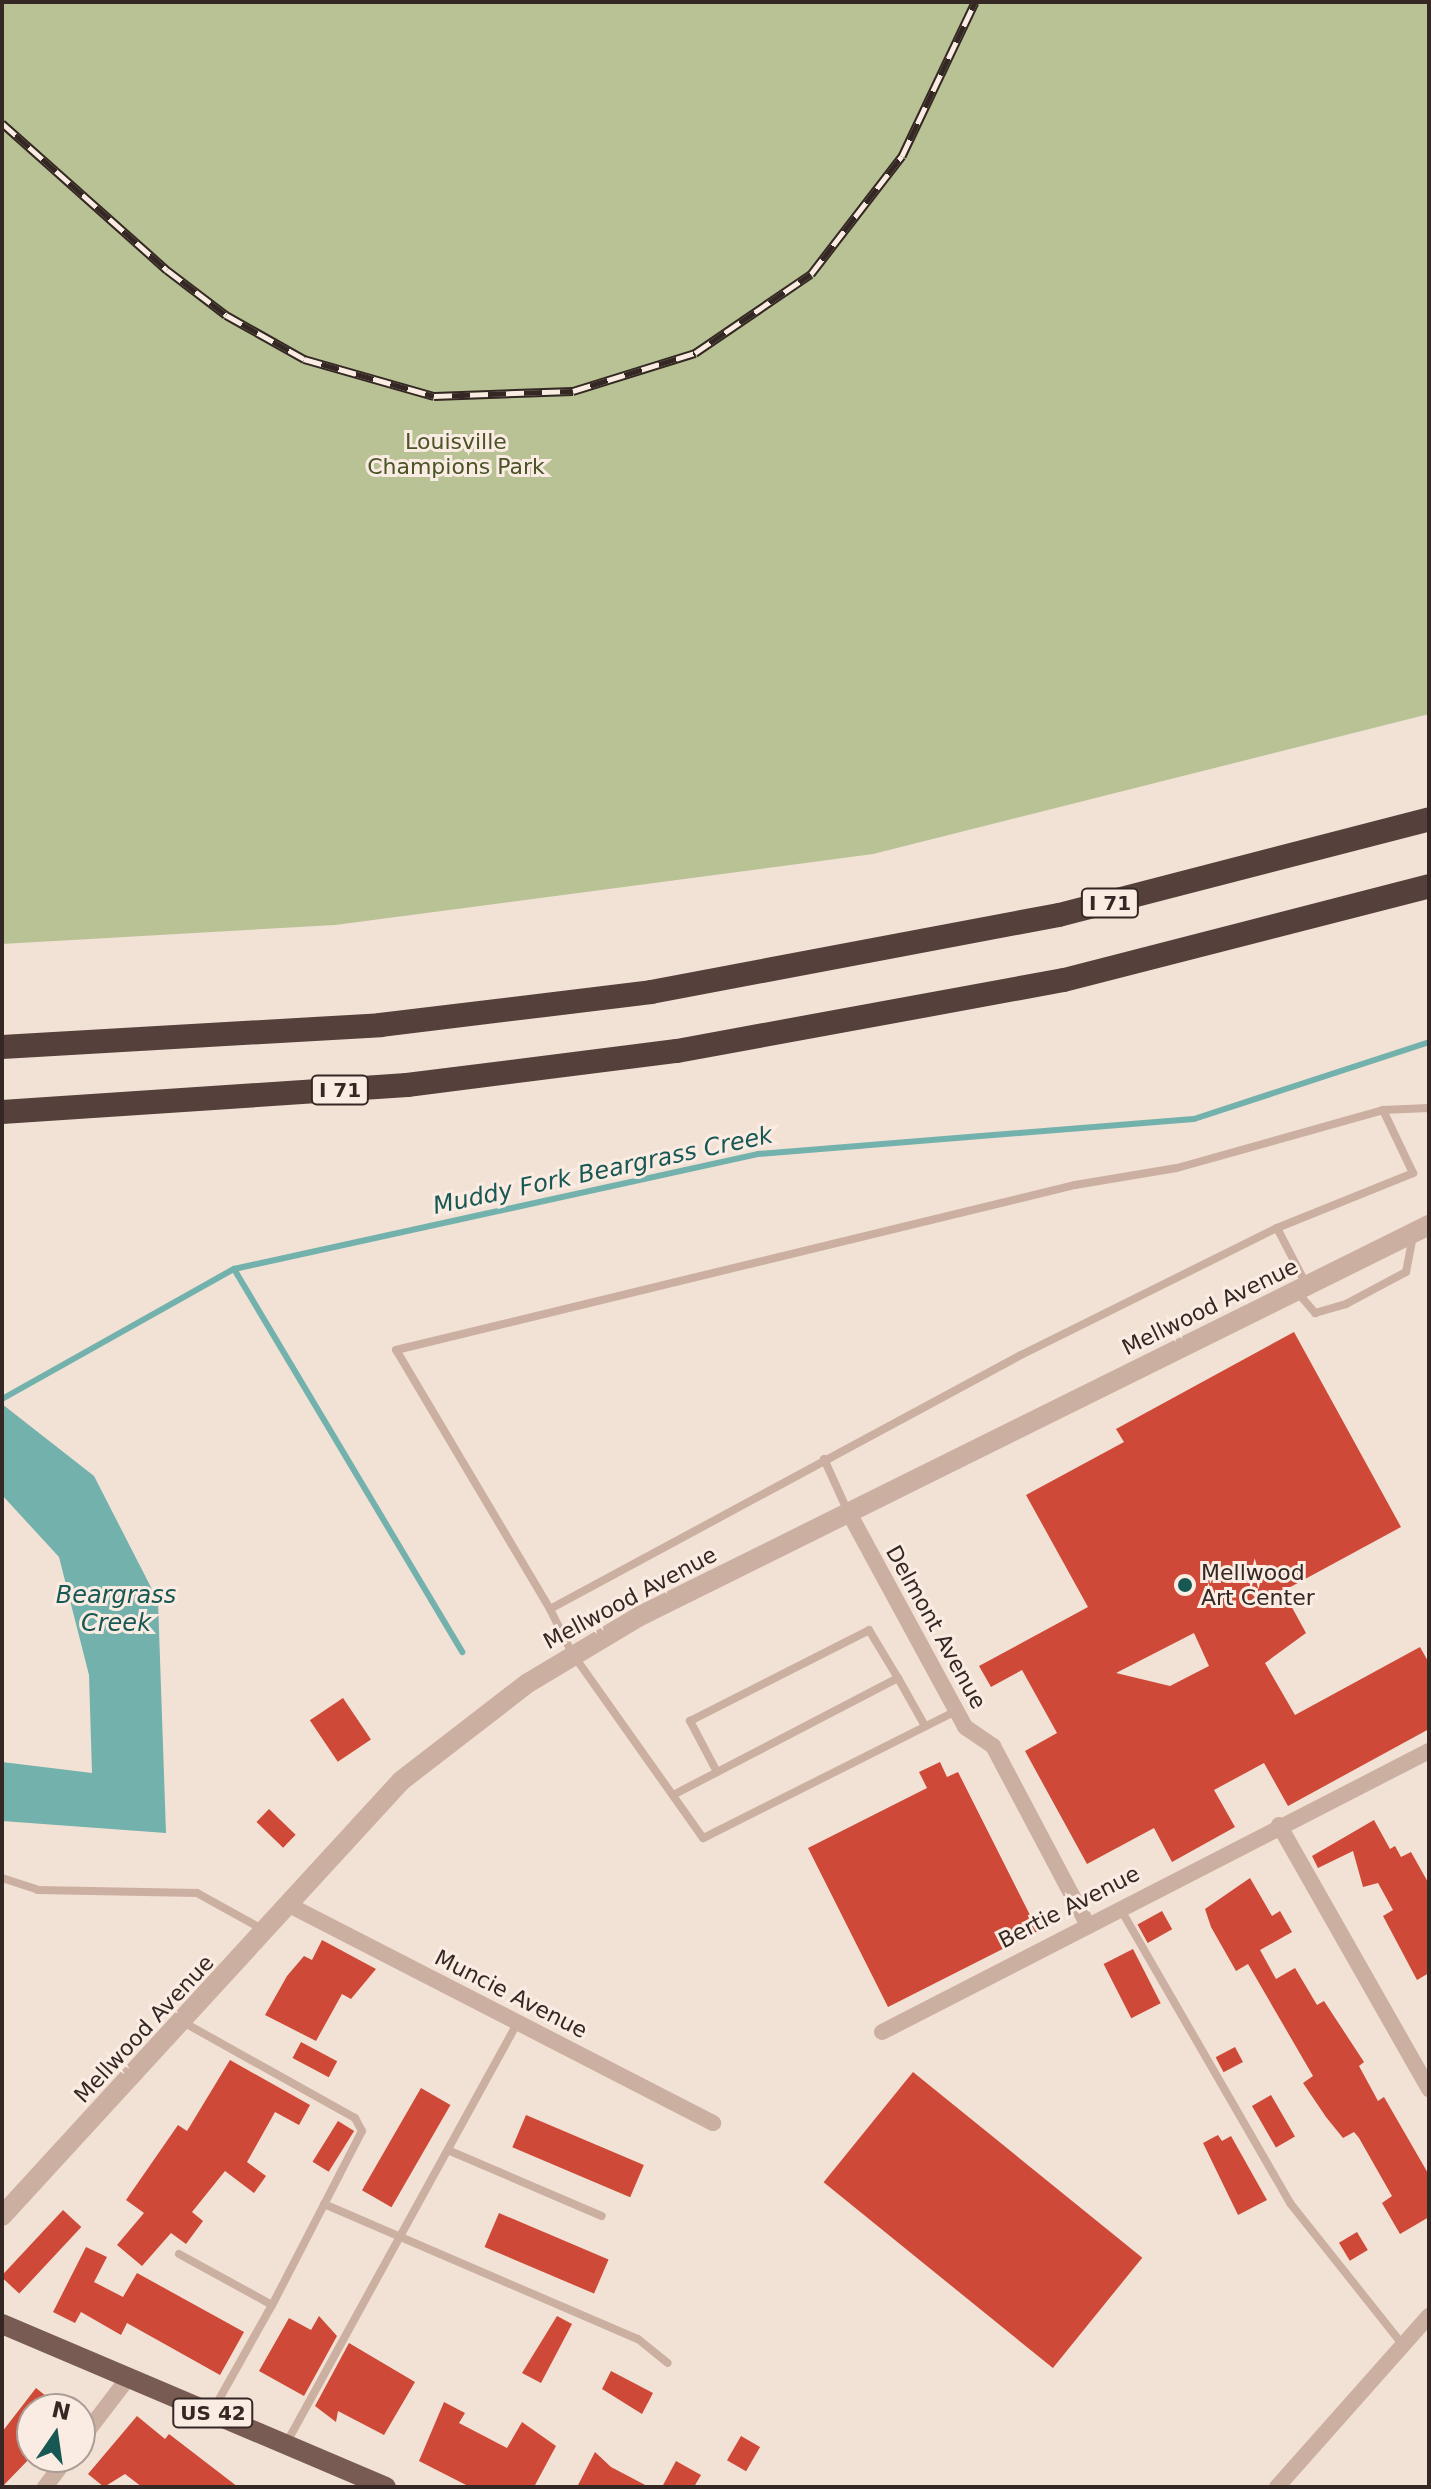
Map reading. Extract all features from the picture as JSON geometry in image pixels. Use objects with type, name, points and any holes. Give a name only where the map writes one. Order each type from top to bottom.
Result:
[{"type":"highway","name":"I 71","points":[[2,1047],[380,1025],[651,992],[786,969],[1059,915],[1429,819]]},
{"type":"highway","name":"I 71","points":[[2,1112],[407,1085],[677,1051],[823,1027],[1064,980],[1429,886]]},
{"type":"main road","name":"US 42","points":[[2,2324],[386,2487]]},
{"type":"street","name":"Mellwood Avenue","points":[[2,2216],[401,1781],[572,1653],[1421,1229]]},
{"type":"street","name":"Delmont Avenue","points":[[849,1513],[965,1727],[993,1746],[1086,1922]]},
{"type":"street","points":[[1429,1751],[1279,1825],[1429,2089]]},
{"type":"street","name":"Bertie Avenue","points":[[882,2032],[1086,1922],[1279,1825]]},
{"type":"street","name":"Muncie Avenue","points":[[289,1905],[713,2123]]},
{"type":"street","points":[[1277,2487],[1429,2316]]},
{"type":"street","points":[[96,2420],[129,2377]]},
{"type":"lane","points":[[956,1711],[703,1838],[675,1794],[572,1653],[550,1609],[396,1350],[1060,1188],[1177,1168],[1383,1110],[1429,1108]]},
{"type":"lane","points":[[550,1609],[824,1459],[1277,1228],[1413,1173],[1383,1110]]},
{"type":"lane","points":[[1277,1228],[1315,1313],[1346,1304],[1406,1272],[1421,1229]]},
{"type":"lane","points":[[824,1459],[849,1513]]},
{"type":"lane","points":[[717,1772],[690,1721],[869,1630],[925,1726]]},
{"type":"lane","points":[[675,1794],[898,1678]]},
{"type":"lane","points":[[2,1878],[38,1890],[197,1893],[265,1930]]},
{"type":"lane","points":[[1118,1906],[1290,2203],[1403,2345]]},
{"type":"lane","points":[[183,2022],[355,2118],[362,2131],[272,2305],[211,2413]]},
{"type":"lane","points":[[286,2444],[398,2238],[450,2151],[517,2022]]},
{"type":"lane","points":[[450,2151],[602,2216]]},
{"type":"lane","points":[[324,2204],[638,2339],[668,2363]]},
{"type":"lane","points":[[179,2254],[272,2305]]},
{"type":"green space","name":"Louisville Champions Park","points":[[2,2],[1429,2],[1429,714],[873,854],[335,925],[2,944]]},
{"type":"water","name":"Beargrass Creek","points":[[2,1404],[94,1476],[158,1601],[166,1833],[2,1821],[2,1762],[92,1773],[89,1675],[59,1557],[2,1495]]},
{"type":"building","name":"Mellwood Art Center","points":[[1294,1332],[1401,1527],[1283,1591],[1306,1633],[1265,1663],[1295,1715],[1420,1647],[1429,1663],[1429,1729],[1288,1806],[1264,1763],[1214,1790],[1235,1827],[1172,1862],[1154,1828],[1087,1864],[1025,1751],[1057,1733],[1022,1670],[991,1687],[979,1666],[1088,1607],[1026,1495],[1124,1442],[1116,1429]],"holes":[[[1194,1633],[1209,1666],[1170,1686],[1116,1673]]]},
{"type":"building","points":[[343,1698],[371,1739],[338,1762],[310,1720]]},
{"type":"building","points":[[940,1762],[947,1777],[958,1772],[1038,1931],[888,2007],[808,1848],[927,1788],[919,1772]]},
{"type":"building","points":[[269,1809],[296,1835],[283,1848],[256,1822]]},
{"type":"building","points":[[1374,1820],[1390,1849],[1395,1846],[1401,1857],[1411,1852],[1429,1884],[1429,1973],[1417,1980],[1383,1916],[1393,1910],[1378,1883],[1363,1887],[1353,1851],[1318,1868],[1312,1856]]},
{"type":"building","points":[[1250,1878],[1272,1916],[1280,1911],[1292,1932],[1260,1950],[1276,1979],[1295,1968],[1317,2005],[1324,2001],[1364,2062],[1359,2066],[1378,2101],[1384,2097],[1429,2175],[1429,2217],[1400,2234],[1382,2203],[1392,2196],[1359,2138],[1354,2132],[1343,2138],[1326,2117],[1303,2083],[1313,2076],[1248,1964],[1236,1971],[1211,1927],[1205,1909]]},
{"type":"building","points":[[1162,1911],[1172,1929],[1148,1943],[1138,1925]]},
{"type":"building","points":[[322,1940],[376,1969],[351,1999],[342,1994],[316,2041],[265,2015],[287,1976],[304,1956],[312,1960]]},
{"type":"building","points":[[1133,1949],[1161,2003],[1131,2018],[1104,1964]]},
{"type":"building","points":[[301,2042],[337,2061],[329,2077],[293,2058]]},
{"type":"building","points":[[1235,2047],[1243,2062],[1224,2072],[1216,2057]]},
{"type":"building","points":[[230,2060],[310,2105],[299,2125],[275,2112],[247,2162],[266,2176],[254,2193],[225,2171],[192,2212],[203,2221],[186,2244],[171,2233],[142,2266],[117,2245],[144,2213],[126,2200],[178,2125],[187,2131]]},
{"type":"building","points":[[913,2072],[1142,2258],[1053,2368],[824,2182]]},
{"type":"building","points":[[421,2088],[450,2105],[391,2207],[362,2190]]},
{"type":"building","points":[[1271,2095],[1295,2137],[1276,2148],[1252,2106]]},
{"type":"building","points":[[526,2115],[644,2165],[630,2197],[512,2147]]},
{"type":"building","points":[[338,2121],[354,2131],[329,2172],[313,2162]]},
{"type":"building","points":[[1218,2135],[1222,2141],[1231,2136],[1267,2200],[1238,2215],[1203,2143]]},
{"type":"building","points":[[63,2210],[81,2227],[19,2294],[2,2275]]},
{"type":"building","points":[[499,2213],[609,2259],[594,2294],[485,2247]]},
{"type":"building","points":[[1357,2232],[1368,2250],[1350,2261],[1339,2243]]},
{"type":"building","points":[[86,2247],[107,2257],[94,2282],[123,2297],[137,2273],[244,2332],[220,2375],[127,2323],[121,2335],[81,2312],[75,2323],[53,2312]]},
{"type":"building","points":[[319,2316],[337,2336],[304,2396],[259,2371],[289,2318],[311,2330]]},
{"type":"building","points":[[557,2316],[572,2324],[541,2383],[522,2373]]},
{"type":"building","points":[[349,2343],[415,2382],[384,2435],[338,2411],[336,2422],[315,2406]]},
{"type":"building","points":[[611,2371],[653,2393],[642,2414],[602,2389]]},
{"type":"building","points":[[444,2402],[465,2413],[459,2423],[507,2448],[522,2422],[556,2446],[534,2487],[470,2487],[419,2461]]},
{"type":"building","points":[[16,2414],[16,2473],[2,2487],[2,2432]]},
{"type":"building","points":[[137,2416],[165,2439],[169,2434],[238,2487],[142,2487],[125,2474],[104,2487],[88,2474],[96,2473],[96,2465]]},
{"type":"building","points":[[741,2436],[760,2447],[746,2471],[727,2460]]},
{"type":"building","points":[[595,2452],[611,2467],[649,2487],[577,2487]]},
{"type":"building","points":[[676,2461],[701,2475],[694,2487],[662,2487]]},
{"type":"waterway","name":"Muddy Fork Beargrass Creek","points":[[2,1399],[234,1269],[758,1154],[1194,1119],[1429,1042]]},
{"type":"waterway","points":[[234,1269],[462,1652]]},
{"type":"railway","points":[[2,123],[167,270],[226,315],[304,359],[434,396],[573,391],[695,353],[811,274],[902,156],[975,2]]},
{"type":"place","name":"Mellwood Art Center","points":[[1185,1585]]}]
